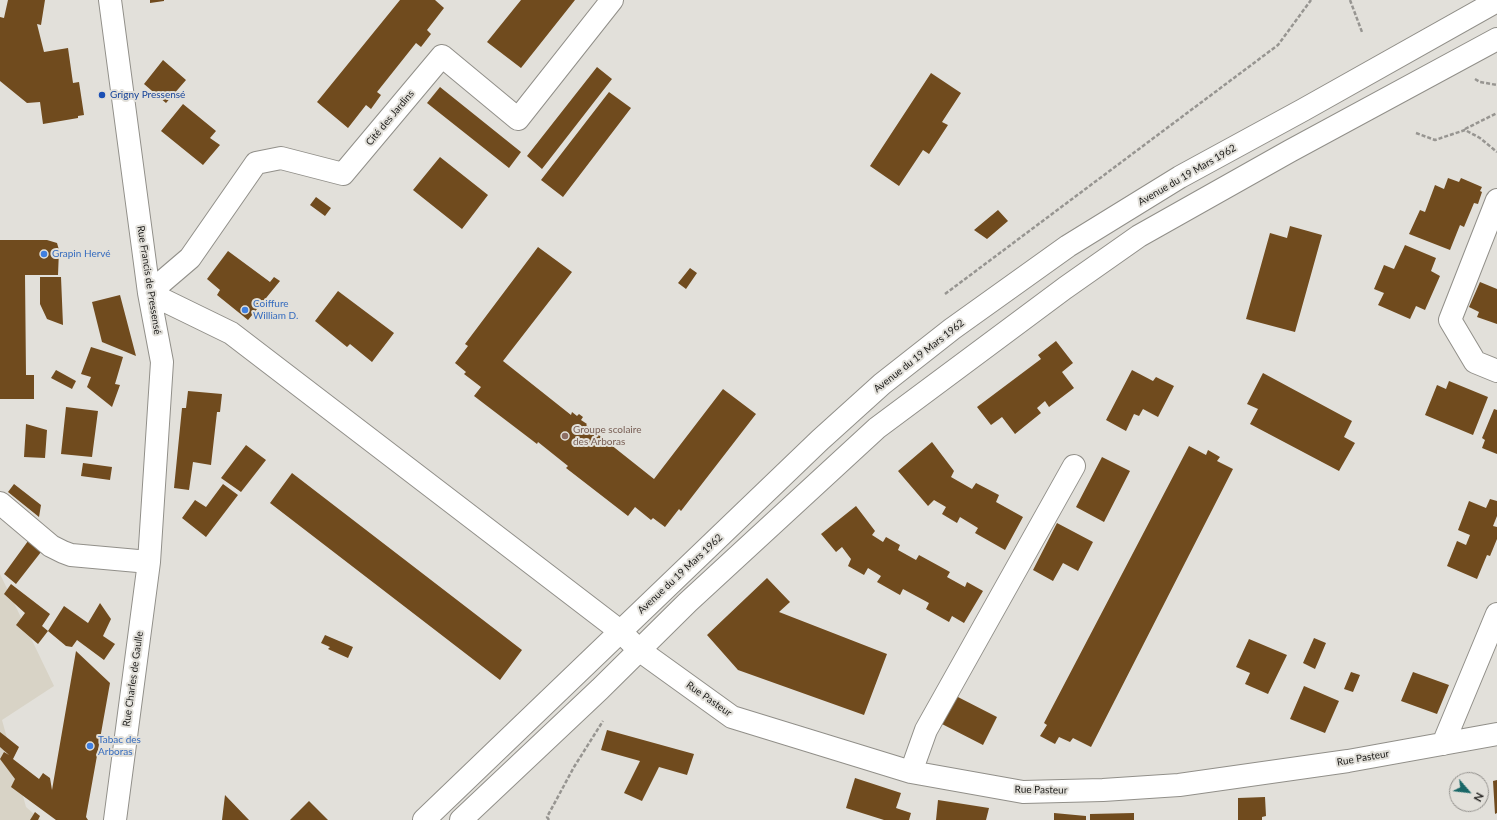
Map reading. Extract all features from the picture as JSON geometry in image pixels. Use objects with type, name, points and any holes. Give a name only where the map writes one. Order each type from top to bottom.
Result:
[{"type":"street","name":"Rue Francis de Pressensé","points":[[110,0],[150,293],[162,362],[149,562]]},
{"type":"street","name":"Cité des Jardins","points":[[150,293],[190,258],[256,163],[281,158],[343,174],[442,56],[518,119],[612,0]]},
{"type":"street","name":"Avenue du 19 Mars 1962","points":[[424,820],[820,440],[882,384],[952,329],[1068,246],[1180,177],[1497,2]]},
{"type":"street","points":[[461,820],[600,689],[688,602],[877,428],[1065,288],[1139,236],[1290,151],[1497,39]]},
{"type":"street","points":[[1497,200],[1450,320],[1475,362],[1497,372]]},
{"type":"street","name":"Rue Pasteur","points":[[150,293],[231,333],[620,631],[639,650],[732,716],[911,772],[1023,792],[1104,790],[1187,784],[1348,761],[1497,734]]},
{"type":"street","points":[[911,772],[926,730],[1074,466]]},
{"type":"street","points":[[0,503],[51,546],[63,552],[71,555],[149,562]]},
{"type":"street","name":"Rue Charles de Gaulle","points":[[115,820],[149,562]]},
{"type":"street","points":[[1443,744],[1497,614]]},
{"type":"path","points":[[945,294],[1278,45],[1311,0]]},
{"type":"path","points":[[1350,0],[1362,32]]},
{"type":"path","points":[[1416,133],[1435,140],[1465,130],[1497,113]]},
{"type":"path","points":[[1465,130],[1480,138],[1497,152]]},
{"type":"path","points":[[549,820],[547,817],[574,766],[607,716]]},
{"type":"shaded area","points":[[0,574],[54,686],[2,720],[26,807],[41,820],[0,820]]},
{"type":"building","points":[[8,0],[45,0],[41,25],[37,24],[44,52],[68,48],[73,83],[79,82],[84,115],[78,116],[78,118],[43,124],[40,102],[27,103],[0,81],[0,17],[4,18]]},
{"type":"building","points":[[150,0],[164,0],[164,1],[150,3]]},
{"type":"building","points":[[400,0],[435,0],[444,8],[427,30],[431,34],[421,47],[416,43],[377,92],[381,95],[371,109],[366,105],[348,128],[317,102]]},
{"type":"building","points":[[521,0],[575,0],[521,68],[487,42]]},
{"type":"building","points":[[163,60],[186,80],[166,103],[144,84]]},
{"type":"building","points":[[597,67],[612,79],[542,169],[527,156]]},
{"type":"building","points":[[931,73],[961,93],[942,122],[948,125],[929,154],[923,150],[899,186],[870,166]]},
{"type":"building","points":[[440,87],[521,152],[509,168],[427,103]]},
{"type":"building","points":[[609,92],[631,108],[563,197],[541,180]]},
{"type":"building","points":[[183,104],[216,131],[210,138],[220,145],[203,165],[161,131]]},
{"type":"building","points":[[440,157],[488,195],[462,229],[413,190]]},
{"type":"building","points":[[1448,178],[1459,182],[1461,178],[1482,187],[1478,204],[1474,203],[1464,227],[1460,225],[1450,250],[1409,234],[1420,210],[1425,212],[1435,185],[1444,189]]},
{"type":"building","points":[[316,197],[331,208],[325,216],[310,205]]},
{"type":"building","points":[[998,210],[1008,221],[987,239],[974,230]]},
{"type":"building","points":[[1290,226],[1322,235],[1295,332],[1246,319],[1270,233],[1287,238]]},
{"type":"building","points":[[0,240],[47,240],[57,243],[59,250],[58,275],[25,275],[26,375],[34,375],[34,399],[0,399]]},
{"type":"building","points":[[1405,245],[1436,258],[1431,271],[1440,276],[1425,310],[1416,306],[1410,319],[1378,305],[1384,293],[1374,289],[1384,265],[1394,269]]},
{"type":"building","points":[[538,247],[572,272],[503,361],[571,415],[572,412],[577,416],[579,414],[583,417],[581,420],[587,424],[586,425],[654,479],[723,389],[756,414],[681,511],[679,509],[665,527],[653,518],[651,520],[635,507],[628,516],[566,468],[568,466],[538,442],[537,444],[474,396],[481,387],[464,374],[466,372],[455,363],[468,346],[465,344]]},
{"type":"building","points":[[228,251],[270,282],[274,277],[280,281],[248,320],[217,295],[220,290],[207,279]]},
{"type":"building","points":[[690,268],[697,273],[686,289],[678,283]]},
{"type":"building","points":[[40,277],[61,277],[63,325],[47,319],[40,304]]},
{"type":"building","points":[[1480,282],[1497,289],[1497,324],[1477,317],[1479,312],[1469,307]]},
{"type":"building","points":[[338,291],[394,333],[372,362],[350,344],[347,347],[315,321]]},
{"type":"building","points":[[120,295],[136,356],[102,342],[92,302]]},
{"type":"building","points":[[1056,341],[1073,363],[1062,372],[1074,388],[1049,407],[1045,401],[1037,408],[1041,413],[1015,434],[1002,417],[991,425],[977,407],[1041,359],[1038,355]]},
{"type":"building","points":[[91,347],[123,357],[115,384],[120,385],[112,407],[87,387],[91,377],[81,374]]},
{"type":"building","points":[[56,370],[76,381],[72,389],[51,378]]},
{"type":"building","points":[[1132,370],[1153,381],[1156,377],[1174,386],[1158,417],[1143,409],[1139,416],[1134,414],[1126,431],[1106,420]]},
{"type":"building","points":[[1263,373],[1352,421],[1344,437],[1355,443],[1339,471],[1250,424],[1258,409],[1247,404]]},
{"type":"building","points":[[1449,381],[1488,397],[1473,435],[1425,415],[1437,385],[1446,389]]},
{"type":"building","points":[[188,391],[222,394],[220,412],[217,412],[211,465],[193,462],[189,490],[174,488],[182,408],[186,408]]},
{"type":"building","points":[[66,407],[98,411],[92,457],[61,454]]},
{"type":"building","points":[[1494,409],[1497,410],[1497,454],[1482,448],[1485,440],[1482,438]]},
{"type":"building","points":[[26,424],[47,430],[45,458],[24,457]]},
{"type":"building","points":[[932,442],[954,471],[951,477],[972,489],[976,483],[999,495],[996,502],[1023,517],[1005,550],[975,533],[978,528],[960,517],[957,523],[942,514],[946,507],[934,500],[928,506],[898,471]]},
{"type":"building","points":[[246,445],[266,460],[241,492],[221,478]]},
{"type":"building","points":[[1189,446],[1206,455],[1208,450],[1220,457],[1217,461],[1233,469],[1091,747],[1073,738],[1070,742],[1059,737],[1055,744],[1040,736],[1047,725],[1044,723]]},
{"type":"building","points":[[1102,457],[1130,471],[1104,522],[1076,507]]},
{"type":"building","points":[[83,463],[112,467],[110,480],[81,476]]},
{"type":"building","points":[[292,473],[522,650],[500,680],[270,503]]},
{"type":"building","points":[[14,484],[41,505],[39,517],[8,492]]},
{"type":"building","points":[[223,484],[238,495],[206,537],[182,518],[195,500],[206,507]]},
{"type":"building","points":[[1490,499],[1497,501],[1497,516],[1493,526],[1497,527],[1497,539],[1490,556],[1487,555],[1477,579],[1447,566],[1457,541],[1466,545],[1470,535],[1458,530],[1469,501],[1486,508]]},
{"type":"building","points":[[856,506],[875,531],[872,535],[883,542],[886,537],[900,545],[898,550],[916,560],[919,555],[950,572],[947,577],[965,587],[967,582],[983,591],[964,623],[952,616],[949,622],[926,609],[929,603],[903,589],[900,595],[877,582],[881,576],[868,568],[864,575],[848,566],[851,559],[842,547],[836,552],[821,534]]},
{"type":"building","points":[[1057,523],[1093,542],[1078,571],[1063,563],[1053,581],[1033,570]]},
{"type":"building","points":[[28,541],[41,552],[16,584],[4,574]]},
{"type":"building","points":[[767,578],[790,602],[779,612],[887,654],[864,715],[738,670],[707,635]]},
{"type":"building","points":[[11,584],[50,614],[42,626],[48,631],[38,644],[16,625],[25,613],[4,594]]},
{"type":"building","points":[[100,603],[111,619],[103,636],[115,644],[104,660],[77,640],[72,647],[66,646],[48,631],[64,606],[88,623]]},
{"type":"building","points":[[325,635],[353,647],[348,658],[328,649],[330,647],[321,643]]},
{"type":"building","points":[[1314,638],[1326,643],[1315,669],[1303,663]]},
{"type":"building","points":[[1249,639],[1287,655],[1268,694],[1245,684],[1250,673],[1236,667]]},
{"type":"building","points":[[76,651],[110,683],[86,817],[88,820],[56,820],[11,787],[15,779],[0,759],[4,752],[9,755],[0,747],[0,732],[19,747],[13,759],[39,779],[43,773],[50,778],[52,790]]},
{"type":"building","points":[[1351,672],[1360,675],[1353,692],[1344,689]]},
{"type":"building","points":[[1413,672],[1449,685],[1437,714],[1401,701]]},
{"type":"building","points":[[1304,686],[1339,701],[1325,733],[1290,719]]},
{"type":"building","points":[[954,695],[997,717],[983,745],[940,723]]},
{"type":"building","points":[[607,730],[694,754],[687,775],[659,767],[642,801],[624,793],[640,761],[601,750]]},
{"type":"building","points":[[855,778],[901,793],[896,808],[911,813],[909,820],[884,820],[846,808]]},
{"type":"building","points":[[1497,780],[1497,813],[1495,814],[1493,781]]},
{"type":"building","points":[[225,795],[249,820],[222,820]]},
{"type":"building","points":[[1265,797],[1266,816],[1262,817],[1262,820],[1238,820],[1238,798]]},
{"type":"building","points":[[938,800],[989,808],[986,820],[936,820]]},
{"type":"building","points":[[309,801],[328,820],[290,820]]},
{"type":"building","points":[[35,812],[40,816],[38,820],[30,820]]},
{"type":"building","points":[[1054,813],[1086,816],[1086,820],[1054,820]]},
{"type":"building","points":[[1134,813],[1134,820],[1090,820],[1090,814]]},
{"type":"place","name":"Grigny Pressensé","points":[[102,95]]},
{"type":"place","name":"Grapin Hervé","points":[[44,254]]},
{"type":"place","name":"Coiffure William D.","points":[[245,310]]},
{"type":"place","name":"Groupe scolaire des Arboras","points":[[565,436]]},
{"type":"place","name":"Tabac des Arboras","points":[[90,746]]}]
